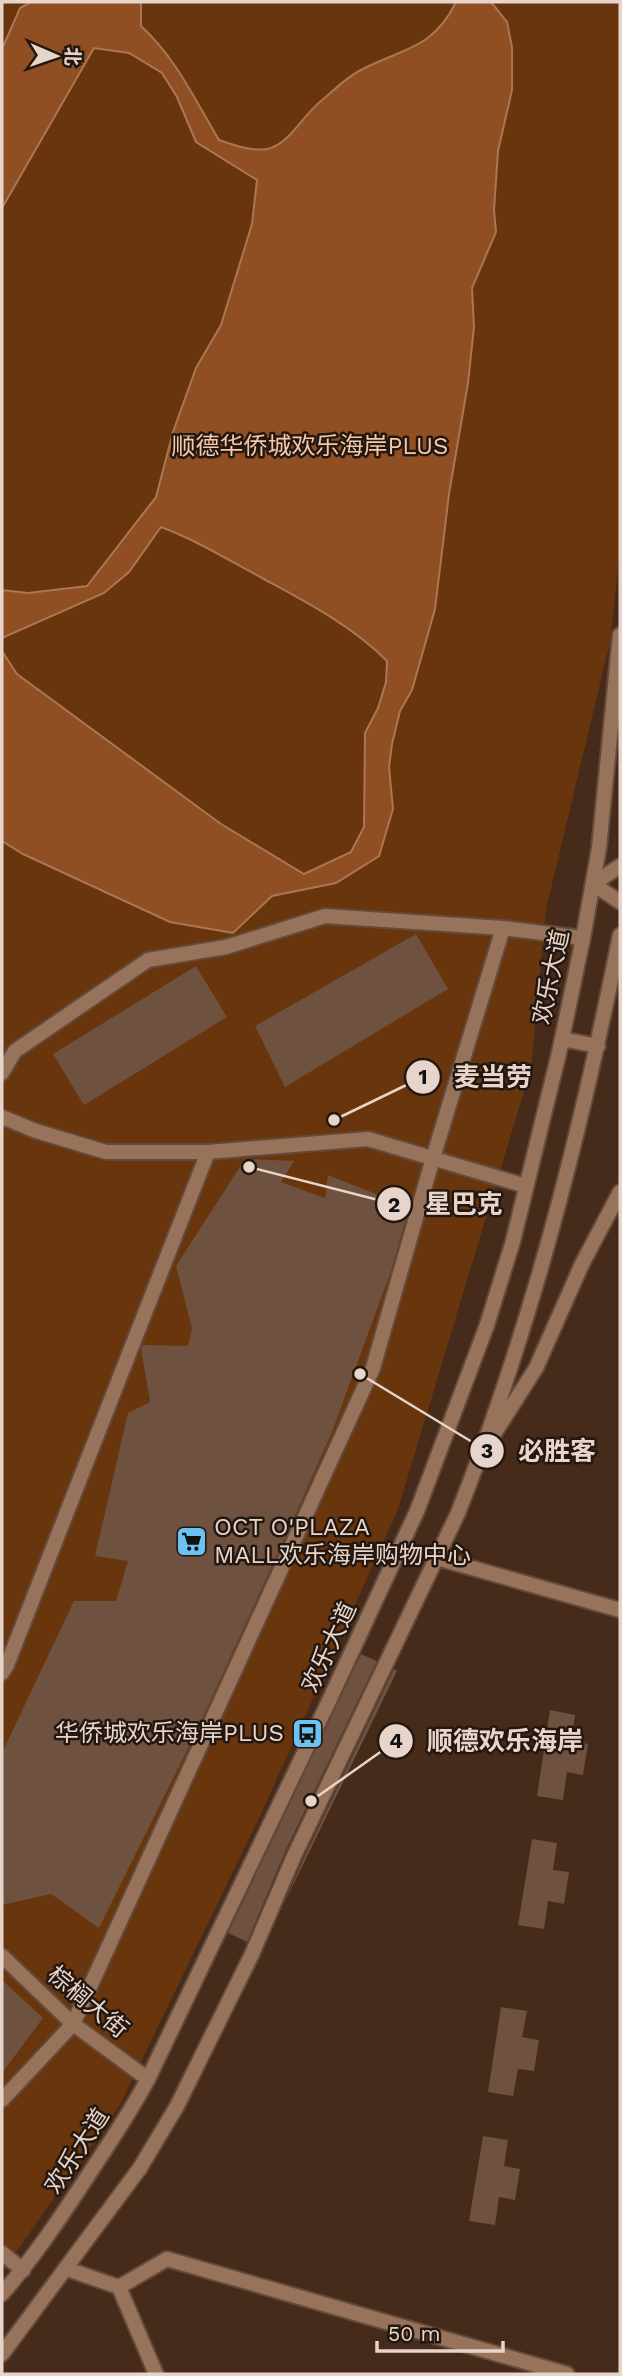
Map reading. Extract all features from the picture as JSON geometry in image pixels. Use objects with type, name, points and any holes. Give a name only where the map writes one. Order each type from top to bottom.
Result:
[{"type":"street","name":"欢乐大道","points":[[2,2294],[23,2270],[69,2206],[148,2079],[417,1511],[487,1325],[513,1241],[562,1039],[583,938],[593,884],[618,688],[620,635]]},
{"type":"street","points":[[620,866],[593,884],[620,902]]},
{"type":"street","points":[[2,1073],[15,1051],[148,960],[226,947],[325,916],[503,928],[583,938]]},
{"type":"street","points":[[2,2100],[73,2024],[373,1368],[503,928]]},
{"type":"street","points":[[2,2354],[140,2168],[177,2106],[253,1954],[294,1856],[437,1558],[480,1456],[554,1223],[586,1101],[620,935]]},
{"type":"street","points":[[562,1039],[598,1046]]},
{"type":"street","points":[[2,1116],[36,1131],[106,1152],[208,1152],[368,1139],[526,1186]]},
{"type":"street","points":[[2,1673],[208,1152]]},
{"type":"street","points":[[480,1456],[536,1368],[582,1264],[620,1192]]},
{"type":"street","points":[[437,1558],[620,1610]]},
{"type":"street","name":"棕榈大街","points":[[2,1956],[73,2024],[148,2079]]},
{"type":"street","points":[[2,2253],[23,2270]]},
{"type":"street","points":[[119,2287],[167,2259],[567,2374]]},
{"type":"street","points":[[67,2269],[119,2287],[156,2374]]},
{"type":"green space","name":"顺德华侨城欢乐海岸PLUS","points":[[2,2],[620,2],[620,549],[610,642],[546,909],[531,1068],[398,1509],[261,1814],[121,2103],[2,2272]]},
{"type":"shaded area","points":[[31,2],[141,2],[141,26],[175,66],[219,140],[259,150],[271,148],[285,139],[315,106],[354,74],[426,39],[447,18],[456,2],[491,2],[507,22],[512,47],[512,90],[498,151],[494,210],[496,232],[472,288],[474,327],[468,383],[449,494],[435,609],[412,690],[400,711],[392,744],[389,767],[393,809],[379,856],[336,883],[272,896],[233,933],[170,922],[23,854],[2,841],[2,651],[17,674],[221,824],[304,874],[351,852],[364,827],[365,733],[378,708],[386,682],[387,661],[358,636],[311,605],[199,544],[161,527],[129,572],[104,593],[2,638],[2,590],[28,593],[87,586],[156,497],[173,432],[196,368],[221,325],[252,224],[257,180],[196,142],[177,97],[162,73],[129,53],[94,48],[2,208],[2,49],[20,8]]},
{"type":"building","points":[[416,934],[448,989],[285,1087],[255,1026]]},
{"type":"building","points":[[196,966],[227,1017],[84,1105],[53,1054]]},
{"type":"building","name":"OCT O'PLAZA MALL欢乐海岸购物中心","points":[[245,1159],[294,1161],[281,1182],[325,1198],[328,1175],[409,1207],[391,1271],[332,1432],[288,1531],[196,1732],[99,1928],[51,1894],[2,1905],[2,1753],[74,1601],[116,1601],[128,1561],[95,1556],[128,1413],[150,1402],[141,1348],[143,1345],[188,1346],[192,1328],[176,1266]]},
{"type":"building","points":[[361,1654],[377,1661],[285,1852],[247,1942],[228,1933]]},
{"type":"building","points":[[394,1669],[397,1671],[283,1906],[303,1860]]},
{"type":"building","points":[[550,1710],[575,1715],[571,1741],[588,1744],[583,1775],[567,1772],[563,1800],[537,1796]]},
{"type":"building","points":[[532,1839],[557,1843],[553,1870],[569,1872],[564,1904],[548,1901],[544,1929],[518,1925]]},
{"type":"building","points":[[2,1980],[43,2018],[2,2073]]},
{"type":"building","points":[[501,2007],[527,2011],[522,2037],[539,2040],[534,2071],[518,2069],[513,2096],[488,2092]]},
{"type":"building","points":[[483,2136],[508,2140],[504,2166],[520,2169],[515,2200],[499,2197],[495,2225],[469,2221]]},
{"type":"place","name":"麦当劳","points":[[334,1120]]},
{"type":"place","name":"星巴克","points":[[249,1167]]},
{"type":"place","name":"必胜客","points":[[360,1374]]},
{"type":"place","name":"OCT O'PLAZA MALL欢乐海岸购物中心","points":[[191,1541]]},
{"type":"place","name":"华侨城欢乐海岸PLUS","points":[[307,1733]]},
{"type":"place","name":"顺德欢乐海岸","points":[[311,1801]]}]
